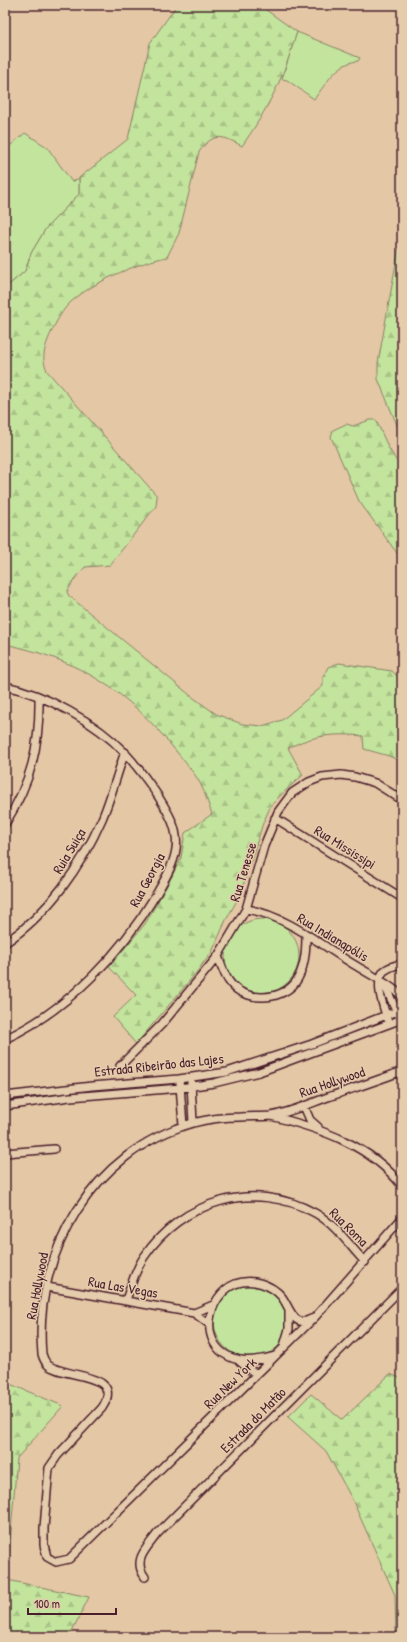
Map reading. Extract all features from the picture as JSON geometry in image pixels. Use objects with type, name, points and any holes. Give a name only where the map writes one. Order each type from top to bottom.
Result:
[{"type":"street","name":"Rua Georgia","points":[[5,686],[40,697],[89,724],[109,738],[125,752],[147,780],[173,821],[176,835],[174,859],[165,880],[139,922],[85,984],[61,1004],[5,1039]]},
{"type":"street","points":[[5,824],[17,806],[34,763],[38,744],[40,697]]},
{"type":"street","name":"Ruia Suiça","points":[[5,943],[22,930],[47,906],[79,864],[103,818],[125,752]]},
{"type":"street","name":"Rua Tenesse","points":[[120,1066],[162,1024],[218,956],[246,909],[264,846],[275,818],[282,804],[292,793],[304,785],[322,777],[342,775],[375,783],[402,800]]},
{"type":"street","name":"Rua Mississipi","points":[[275,818],[402,898]]},
{"type":"street","name":"Rua Indianapólis","points":[[246,909],[263,913],[306,935],[402,996]]},
{"type":"street","points":[[218,956],[228,979],[238,989],[249,995],[262,997],[274,996],[294,983],[300,973],[305,957],[306,935]]},
{"type":"street","points":[[389,1023],[380,991],[385,971],[402,964]]},
{"type":"street","points":[[382,982],[399,1010],[401,1019]]},
{"type":"street","name":"Estrada Ribeirão das Lajes","points":[[5,1096],[92,1086],[190,1078],[216,1074],[248,1066],[312,1044],[399,1010]]},
{"type":"street","name":"Estrada Ribeirão das Lajes","points":[[5,1106],[70,1097],[180,1088],[214,1083],[259,1072],[401,1019]]},
{"type":"street","name":"Rua Hollywood","points":[[69,1559],[56,1562],[50,1560],[46,1553],[44,1528],[49,1468],[58,1455],[102,1408],[107,1394],[104,1385],[97,1380],[55,1369],[44,1360],[41,1340],[42,1311],[46,1287],[54,1257],[72,1216],[92,1188],[117,1164],[134,1151],[158,1137],[183,1126],[230,1117],[270,1116],[304,1106],[402,1071]]},
{"type":"street","points":[[190,1078],[193,1123]]},
{"type":"street","points":[[179,1079],[183,1126]]},
{"type":"street","points":[[304,1106],[310,1120],[321,1130]]},
{"type":"street","name":"Rua Hollywood","points":[[270,1116],[321,1130],[363,1151],[402,1186]]},
{"type":"street","points":[[5,1153],[54,1149]]},
{"type":"street","name":"Rua Roma","points":[[126,1300],[143,1259],[156,1240],[172,1225],[187,1215],[211,1204],[234,1198],[271,1197],[316,1213],[340,1233],[365,1262]]},
{"type":"street","name":"Rua New York","points":[[69,1559],[315,1317],[365,1262],[402,1218]]},
{"type":"street","points":[[277,1355],[256,1360],[237,1359],[230,1357],[218,1347],[213,1340],[209,1324],[213,1305],[225,1290],[236,1284],[249,1282],[263,1283],[272,1288],[282,1298],[298,1321],[306,1322],[315,1317]]},
{"type":"street","name":"Rua Las Vegas","points":[[46,1287],[194,1313],[209,1324]]},
{"type":"street","name":"Estrada do Matão","points":[[145,1577],[140,1569],[140,1560],[157,1534],[402,1288]]},
{"type":"street","points":[[194,1313],[213,1305]]},
{"type":"street","points":[[283,1349],[289,1328],[289,1309]]},
{"type":"street","points":[[237,1359],[251,1370],[258,1373]]},
{"type":"green space","points":[[177,5],[259,5],[297,32],[287,63],[275,91],[260,119],[242,146],[229,139],[218,137],[209,141],[199,152],[179,233],[167,257],[128,269],[99,283],[75,299],[66,307],[55,324],[45,347],[44,361],[47,371],[157,496],[156,506],[110,565],[85,567],[74,580],[67,592],[69,596],[191,696],[216,714],[242,724],[262,726],[282,720],[323,686],[323,677],[328,667],[339,663],[392,671],[402,681],[402,762],[389,756],[364,749],[363,736],[324,736],[306,740],[288,748],[303,775],[271,805],[263,823],[240,895],[226,920],[212,952],[136,1044],[113,1017],[136,995],[109,967],[145,924],[169,882],[181,858],[185,833],[212,814],[202,787],[192,771],[158,730],[140,711],[121,695],[101,681],[57,659],[5,644],[5,288],[25,271],[31,253],[46,228],[79,194],[79,178],[128,139],[150,43]]},
{"type":"green space","points":[[297,32],[360,58],[358,61],[350,63],[338,70],[328,80],[314,99],[287,80],[282,79]]},
{"type":"green space","points":[[25,133],[47,147],[72,182],[79,178],[79,194],[46,228],[31,253],[25,271],[5,288],[7,267],[5,256],[5,150]]},
{"type":"green space","points":[[402,230],[402,437],[378,379],[378,363]]},
{"type":"green space","points":[[370,420],[376,420],[388,447],[402,470],[402,560],[359,501],[331,437],[333,430],[346,424],[353,426]]},
{"type":"green space","points":[[262,919],[283,925],[293,935],[299,956],[293,977],[283,987],[262,993],[241,987],[231,977],[225,956],[231,935],[241,925]]},
{"type":"green space","points":[[251,1284],[272,1290],[282,1300],[288,1321],[282,1342],[272,1352],[251,1358],[230,1352],[220,1342],[214,1321],[220,1300],[230,1290]]},
{"type":"green space","points":[[390,1374],[402,1379],[402,1637],[396,1637],[395,1595],[352,1499],[326,1451],[288,1417],[311,1394],[342,1420]]},
{"type":"green space","points":[[5,1382],[63,1406],[17,1458],[7,1580],[89,1597],[69,1637],[5,1637]]}]
